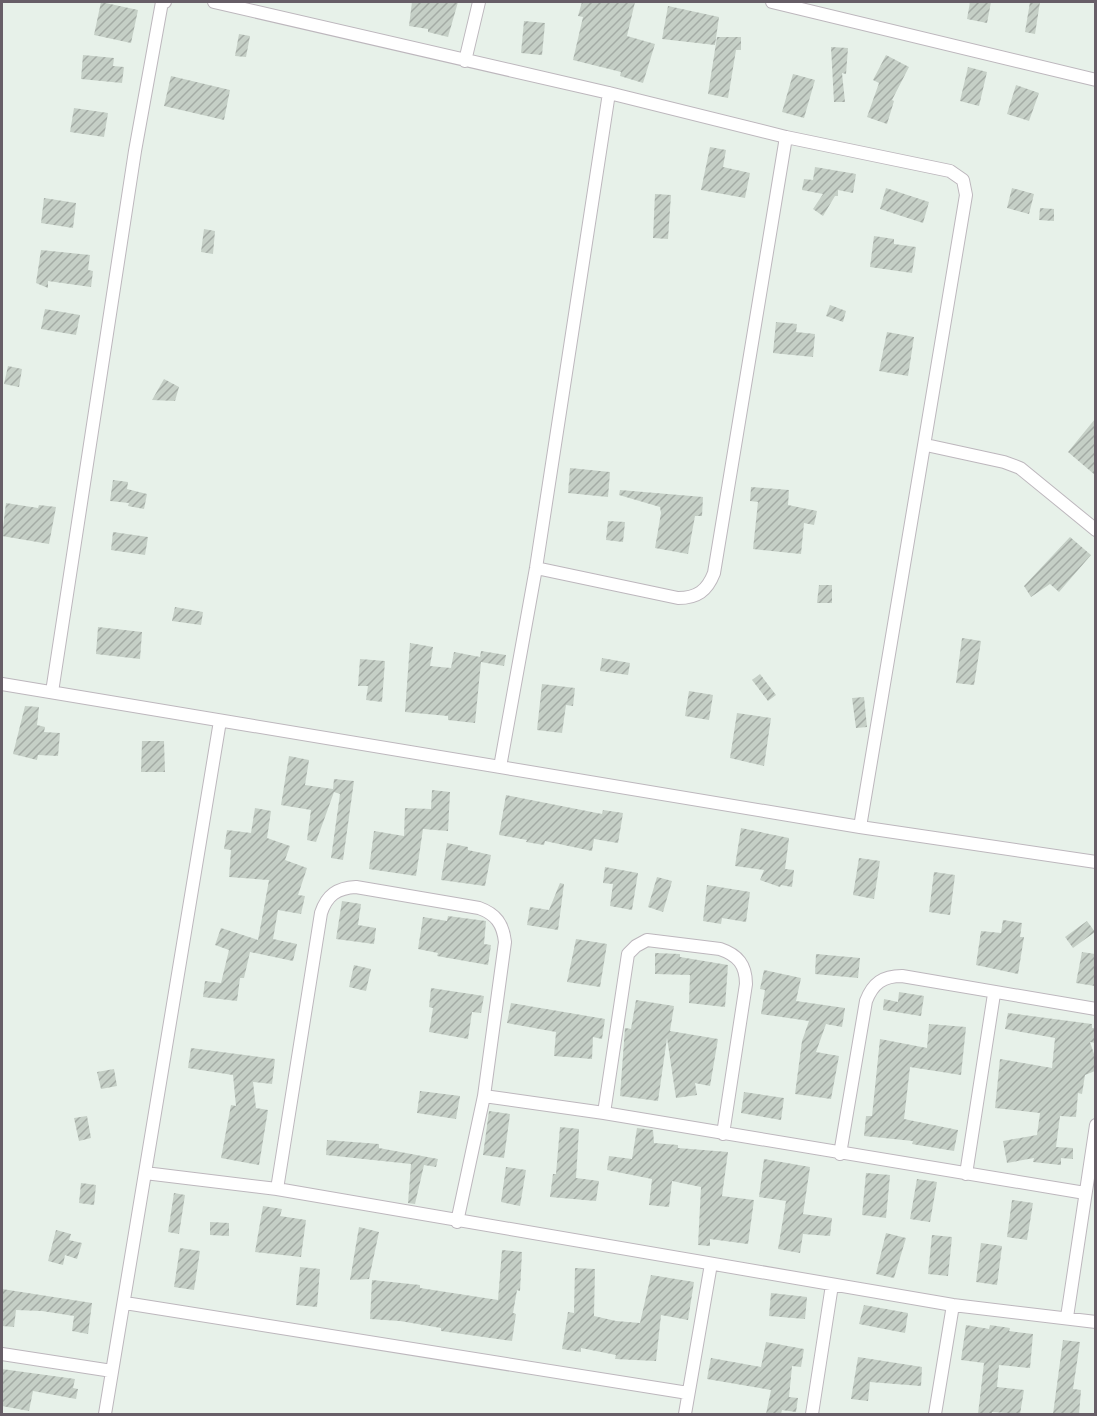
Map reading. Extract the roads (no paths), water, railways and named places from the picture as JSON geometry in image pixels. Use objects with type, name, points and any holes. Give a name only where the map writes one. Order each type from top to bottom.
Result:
[{"type":"street","points":[[52,692],[135,151],[162,3],[165,2]]},
{"type":"street","points":[[214,2],[609,93],[786,137],[950,171],[963,180],[966,195],[926,445],[860,827]]},
{"type":"street","points":[[465,61],[479,2]]},
{"type":"street","points":[[772,2],[1095,80]]},
{"type":"street","points":[[500,768],[536,568],[609,93]]},
{"type":"street","points":[[536,568],[678,598],[690,598],[701,593],[710,585],[714,573],[786,137]]},
{"type":"street","points":[[926,445],[1004,462],[1020,468],[1095,531]]},
{"type":"street","points":[[2,684],[860,827],[1095,862]]},
{"type":"street","points":[[105,1414],[220,722]]},
{"type":"street","points":[[277,1189],[321,913],[325,902],[333,893],[344,888],[356,887],[479,908],[490,912],[499,920],[504,930],[505,942],[484,1096],[457,1222]]},
{"type":"street","points":[[604,1113],[624,966],[628,954],[636,945],[647,940],[720,949],[732,953],[741,961],[746,972],[723,1134]]},
{"type":"street","points":[[840,1154],[866,1001],[870,990],[879,981],[890,976],[902,976],[994,994],[1095,1009]]},
{"type":"street","points":[[966,1174],[994,994]]},
{"type":"street","points":[[484,1096],[604,1113],[1084,1193]]},
{"type":"street","points":[[1067,1317],[1095,1125]]},
{"type":"street","points":[[146,1173],[277,1189],[457,1222],[953,1305],[1095,1322]]},
{"type":"street","points":[[685,1414],[711,1264]]},
{"type":"street","points":[[812,1414],[832,1285]]},
{"type":"street","points":[[125,1303],[688,1393]]},
{"type":"street","points":[[935,1414],[953,1305]]},
{"type":"street","points":[[2,1354],[112,1371]]}]
